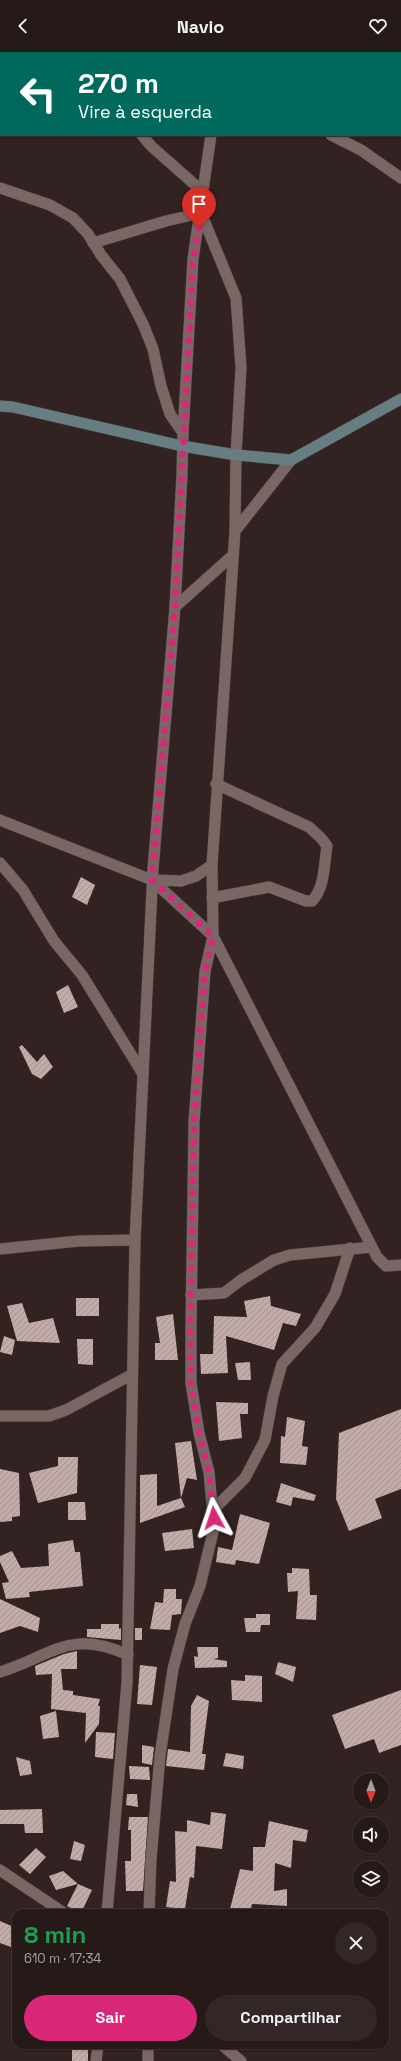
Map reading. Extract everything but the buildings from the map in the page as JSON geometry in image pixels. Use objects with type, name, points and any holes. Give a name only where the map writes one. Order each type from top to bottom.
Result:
[{"type":"main road","points":[[0,406],[13,407],[182,446],[236,455],[291,460],[401,399]]},
{"type":"street","points":[[143,136],[151,146],[202,191]]},
{"type":"street","points":[[107,1909],[127,1684],[131,1375],[135,1240],[152,880],[175,607],[182,476],[182,446],[193,259],[201,213],[202,191],[211,136]]},
{"type":"street","points":[[333,136],[361,150],[401,178]]},
{"type":"street","points":[[0,188],[50,205],[74,218],[94,243],[120,279],[143,324],[153,349],[161,386],[170,414],[183,433]]},
{"type":"street","points":[[94,243],[166,221],[201,213]]},
{"type":"street","points":[[149,1909],[151,1859],[160,1756],[173,1669],[185,1624],[200,1586],[214,1528],[214,1509],[209,1472],[199,1433],[191,1383],[194,1122],[205,970],[213,936],[212,865],[216,784],[235,531],[236,455],[241,368],[236,298],[201,213]]},
{"type":"street","points":[[235,531],[291,460]]},
{"type":"street","points":[[175,607],[233,555]]},
{"type":"street","points":[[212,898],[269,887],[306,901],[312,901],[317,896],[321,883],[326,846],[321,838],[309,827],[216,784]]},
{"type":"street","points":[[0,820],[152,880],[181,881],[196,876],[212,865]]},
{"type":"street","points":[[0,863],[23,890],[54,941],[82,975],[143,1074]]},
{"type":"street","points":[[152,880],[213,936],[377,1257],[386,1266],[401,1265]]},
{"type":"street","points":[[0,1249],[79,1242],[135,1240]]},
{"type":"street","points":[[191,1295],[224,1293],[241,1280],[274,1260],[290,1255],[372,1247]]},
{"type":"street","points":[[214,1509],[245,1478],[265,1440],[273,1396],[282,1364],[315,1328],[335,1294],[350,1248]]},
{"type":"street","points":[[0,1416],[49,1416],[66,1410],[131,1375]]},
{"type":"street","points":[[0,1672],[60,1648],[84,1643],[98,1644],[128,1655]]},
{"type":"street","points":[[0,1870],[58,1909]]},
{"type":"street","points":[[96,2061],[98,2049]]},
{"type":"street","points":[[148,2049],[148,2061]]},
{"type":"street","points":[[227,2049],[241,2061]]},
{"type":"route","points":[[199,228],[193,259],[182,446],[182,476],[175,607],[152,880],[213,936],[205,970],[194,1122],[191,1202],[190,1328],[193,1403],[209,1472],[214,1518]]}]
